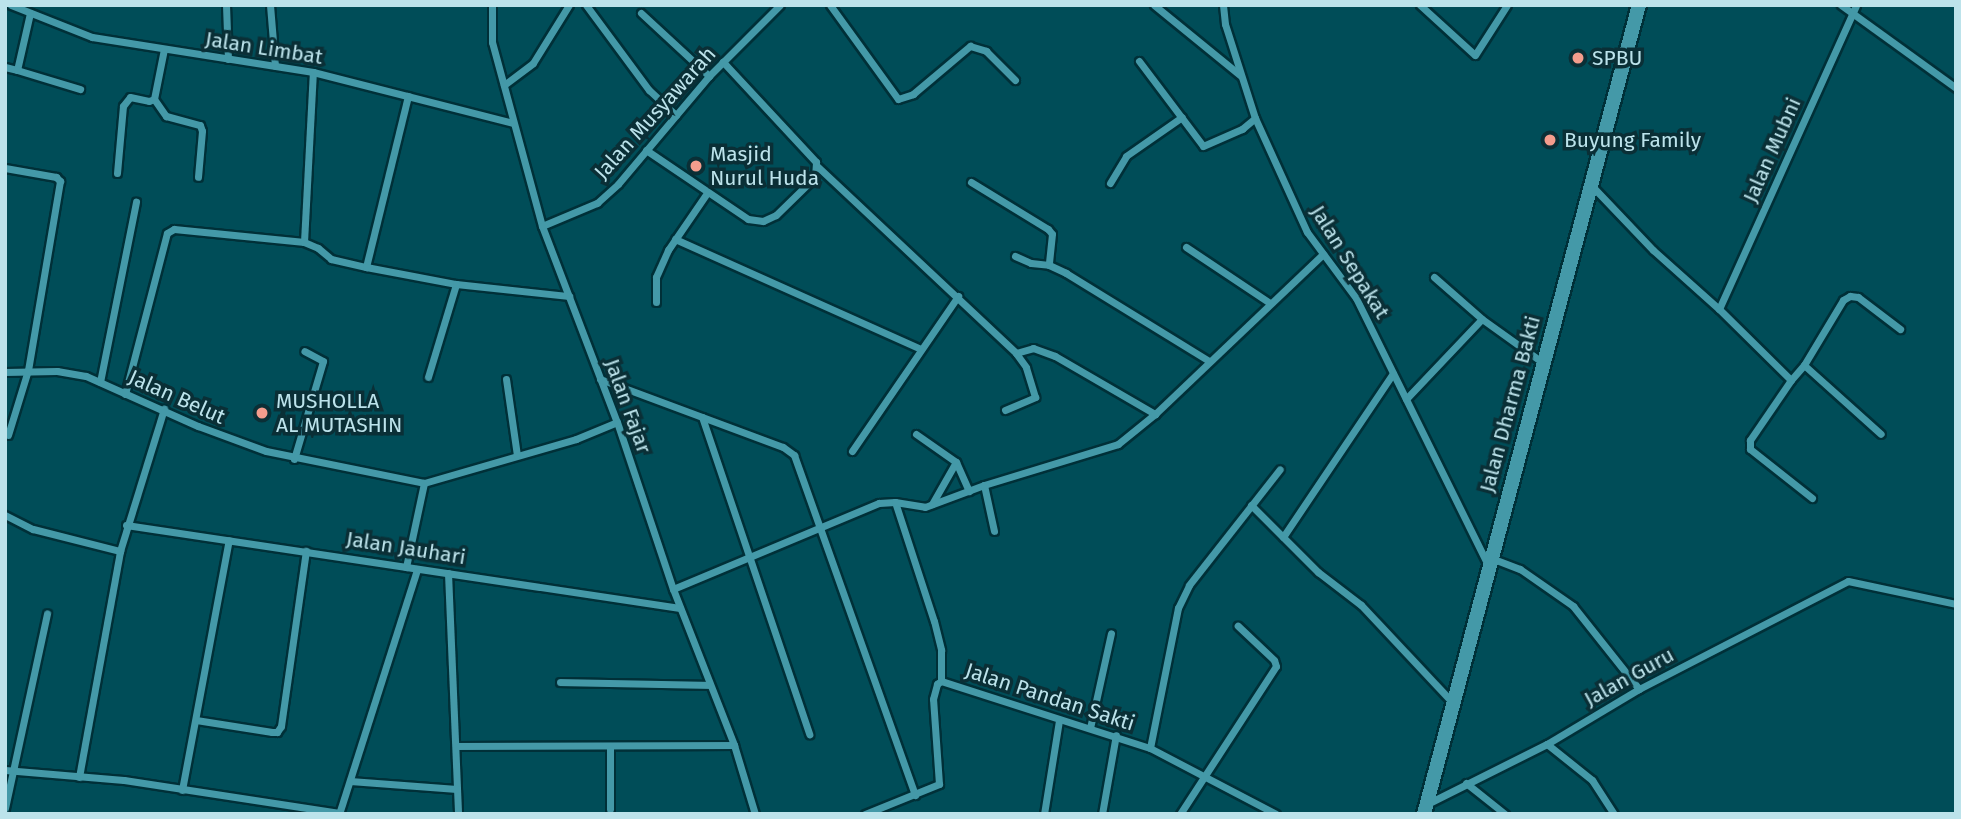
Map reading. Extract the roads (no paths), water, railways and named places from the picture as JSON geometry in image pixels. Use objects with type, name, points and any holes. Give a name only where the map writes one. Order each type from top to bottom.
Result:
[{"type":"main road","name":"Jalan Dharma Bakti","points":[[1426,809],[1542,362],[1639,5]]},
{"type":"street","name":"Jalan Limbat","points":[[11,5],[92,37],[313,72],[513,123]]},
{"type":"street","points":[[226,5],[228,59]]},
{"type":"street","points":[[270,5],[275,66]]},
{"type":"street","name":"Jalan Fajar","points":[[492,5],[492,42],[542,226],[617,422],[673,589],[734,745],[755,814]]},
{"type":"street","points":[[504,85],[541,53],[569,5]]},
{"type":"street","points":[[586,5],[649,90],[676,115]]},
{"type":"street","name":"Jalan Musyawarah","points":[[542,226],[597,203],[618,184],[709,76],[780,5]]},
{"type":"street","points":[[830,5],[898,99],[913,94],[970,46],[986,51],[1015,80]]},
{"type":"street","points":[[1154,5],[1241,77]]},
{"type":"street","name":"Jalan Sepakat","points":[[1223,5],[1225,24],[1255,118],[1307,232],[1356,298],[1490,561]]},
{"type":"street","points":[[1420,5],[1475,55],[1507,5]]},
{"type":"street","points":[[1841,5],[1956,88]]},
{"type":"street","name":"Jalan Mubni","points":[[1719,309],[1856,5]]},
{"type":"street","points":[[17,70],[30,13]]},
{"type":"street","points":[[641,13],[709,76]]},
{"type":"street","points":[[164,49],[154,99],[166,116],[200,125],[202,131],[198,177]]},
{"type":"street","points":[[1139,61],[1203,146],[1241,129],[1255,118]]},
{"type":"street","points":[[723,62],[817,166],[1016,353],[1026,368],[1035,397],[1004,410]]},
{"type":"street","points":[[5,67],[80,89]]},
{"type":"street","points":[[304,242],[313,72]]},
{"type":"street","points":[[366,267],[408,96]]},
{"type":"street","points":[[117,173],[126,99],[154,99]]},
{"type":"street","points":[[1110,183],[1126,156],[1182,117]]},
{"type":"street","points":[[646,150],[748,219],[763,221],[776,215],[815,177],[817,166]]},
{"type":"street","points":[[5,168],[56,177],[60,181],[28,370],[8,435]]},
{"type":"street","points":[[971,182],[1048,229],[1052,234],[1049,265]]},
{"type":"street","points":[[1591,184],[1653,250],[1719,309],[1791,380]]},
{"type":"street","points":[[656,302],[656,277],[675,239],[707,192]]},
{"type":"street","points":[[100,382],[136,202]]},
{"type":"street","points":[[125,394],[170,230],[304,242],[318,248],[331,259],[366,267],[456,284],[569,296]]},
{"type":"street","points":[[675,239],[921,349]]},
{"type":"street","points":[[1186,247],[1270,303]]},
{"type":"street","points":[[673,589],[750,554],[821,529],[879,503],[895,502],[925,507],[984,485],[1118,444],[1155,414],[1323,254]]},
{"type":"street","points":[[1015,256],[1031,263],[1049,265],[1209,360]]},
{"type":"street","points":[[1434,277],[1482,318],[1542,362]]},
{"type":"street","points":[[428,377],[456,284]]},
{"type":"street","points":[[852,451],[958,296]]},
{"type":"street","points":[[1812,498],[1750,449],[1750,440],[1804,365],[1843,300],[1850,296],[1858,297],[1900,329]]},
{"type":"street","points":[[1406,399],[1482,318]]},
{"type":"street","points":[[1016,353],[1033,348],[1042,350],[1155,414]]},
{"type":"street","points":[[294,458],[323,361],[304,351]]},
{"type":"street","points":[[1804,365],[1881,434]]},
{"type":"street","name":"Jalan Belut","points":[[5,372],[57,371],[100,382],[234,440],[294,458],[424,483],[596,432],[617,422]]},
{"type":"street","points":[[1283,537],[1393,373]]},
{"type":"street","points":[[506,379],[517,455]]},
{"type":"street","points":[[600,379],[789,450],[821,529],[915,795]]},
{"type":"street","points":[[79,777],[126,525],[164,409]]},
{"type":"street","points":[[702,417],[809,734]]},
{"type":"street","points":[[916,434],[956,461],[969,491]]},
{"type":"street","points":[[932,505],[956,461]]},
{"type":"street","points":[[1150,748],[1178,608],[1189,584],[1280,469]]},
{"type":"street","points":[[406,567],[424,483]]},
{"type":"street","points":[[984,485],[994,531]]},
{"type":"street","points":[[895,502],[934,621],[941,650],[941,681]]},
{"type":"street","points":[[1251,506],[1318,572],[1361,604],[1452,703]]},
{"type":"street","points":[[5,515],[33,529],[120,551]]},
{"type":"street","name":"Jalan Jauhari","points":[[126,525],[680,608]]},
{"type":"street","points":[[182,790],[229,540]]},
{"type":"street","points":[[196,720],[272,732],[277,732],[281,726],[306,551]]},
{"type":"street","points":[[1490,561],[1520,569],[1573,606],[1639,689]]},
{"type":"street","points":[[9,771],[182,790],[339,814],[417,569]]},
{"type":"street","points":[[447,573],[458,814]]},
{"type":"street","name":"Jalan Guru","points":[[1426,809],[1466,783],[1547,744],[1639,689],[1848,581],[1956,604]]},
{"type":"street","points":[[5,808],[9,771],[47,613]]},
{"type":"street","points":[[1180,814],[1276,666],[1238,626]]},
{"type":"street","points":[[1090,728],[1111,633]]},
{"type":"street","points":[[561,681],[710,685]]},
{"type":"street","name":"Jalan Pandan Sakti","points":[[864,814],[939,784],[933,699],[937,684],[941,681],[1150,748],[1276,814]]},
{"type":"street","points":[[1044,814],[1059,720]]},
{"type":"street","points":[[1102,814],[1116,735]]},
{"type":"street","points":[[1547,744],[1592,780],[1614,814]]},
{"type":"street","points":[[456,746],[734,745]]},
{"type":"street","points":[[610,746],[610,809]]},
{"type":"street","points":[[350,781],[457,789]]},
{"type":"street","points":[[1466,783],[1505,814]]},
{"type":"place","name":"SPBU","points":[[1578,58]]},
{"type":"place","name":"Buyung Family","points":[[1550,140]]},
{"type":"place","name":"Masjid Nurul Huda","points":[[696,166]]},
{"type":"place","name":"MUSHOLLA AL MUTASHIN","points":[[262,413]]}]
